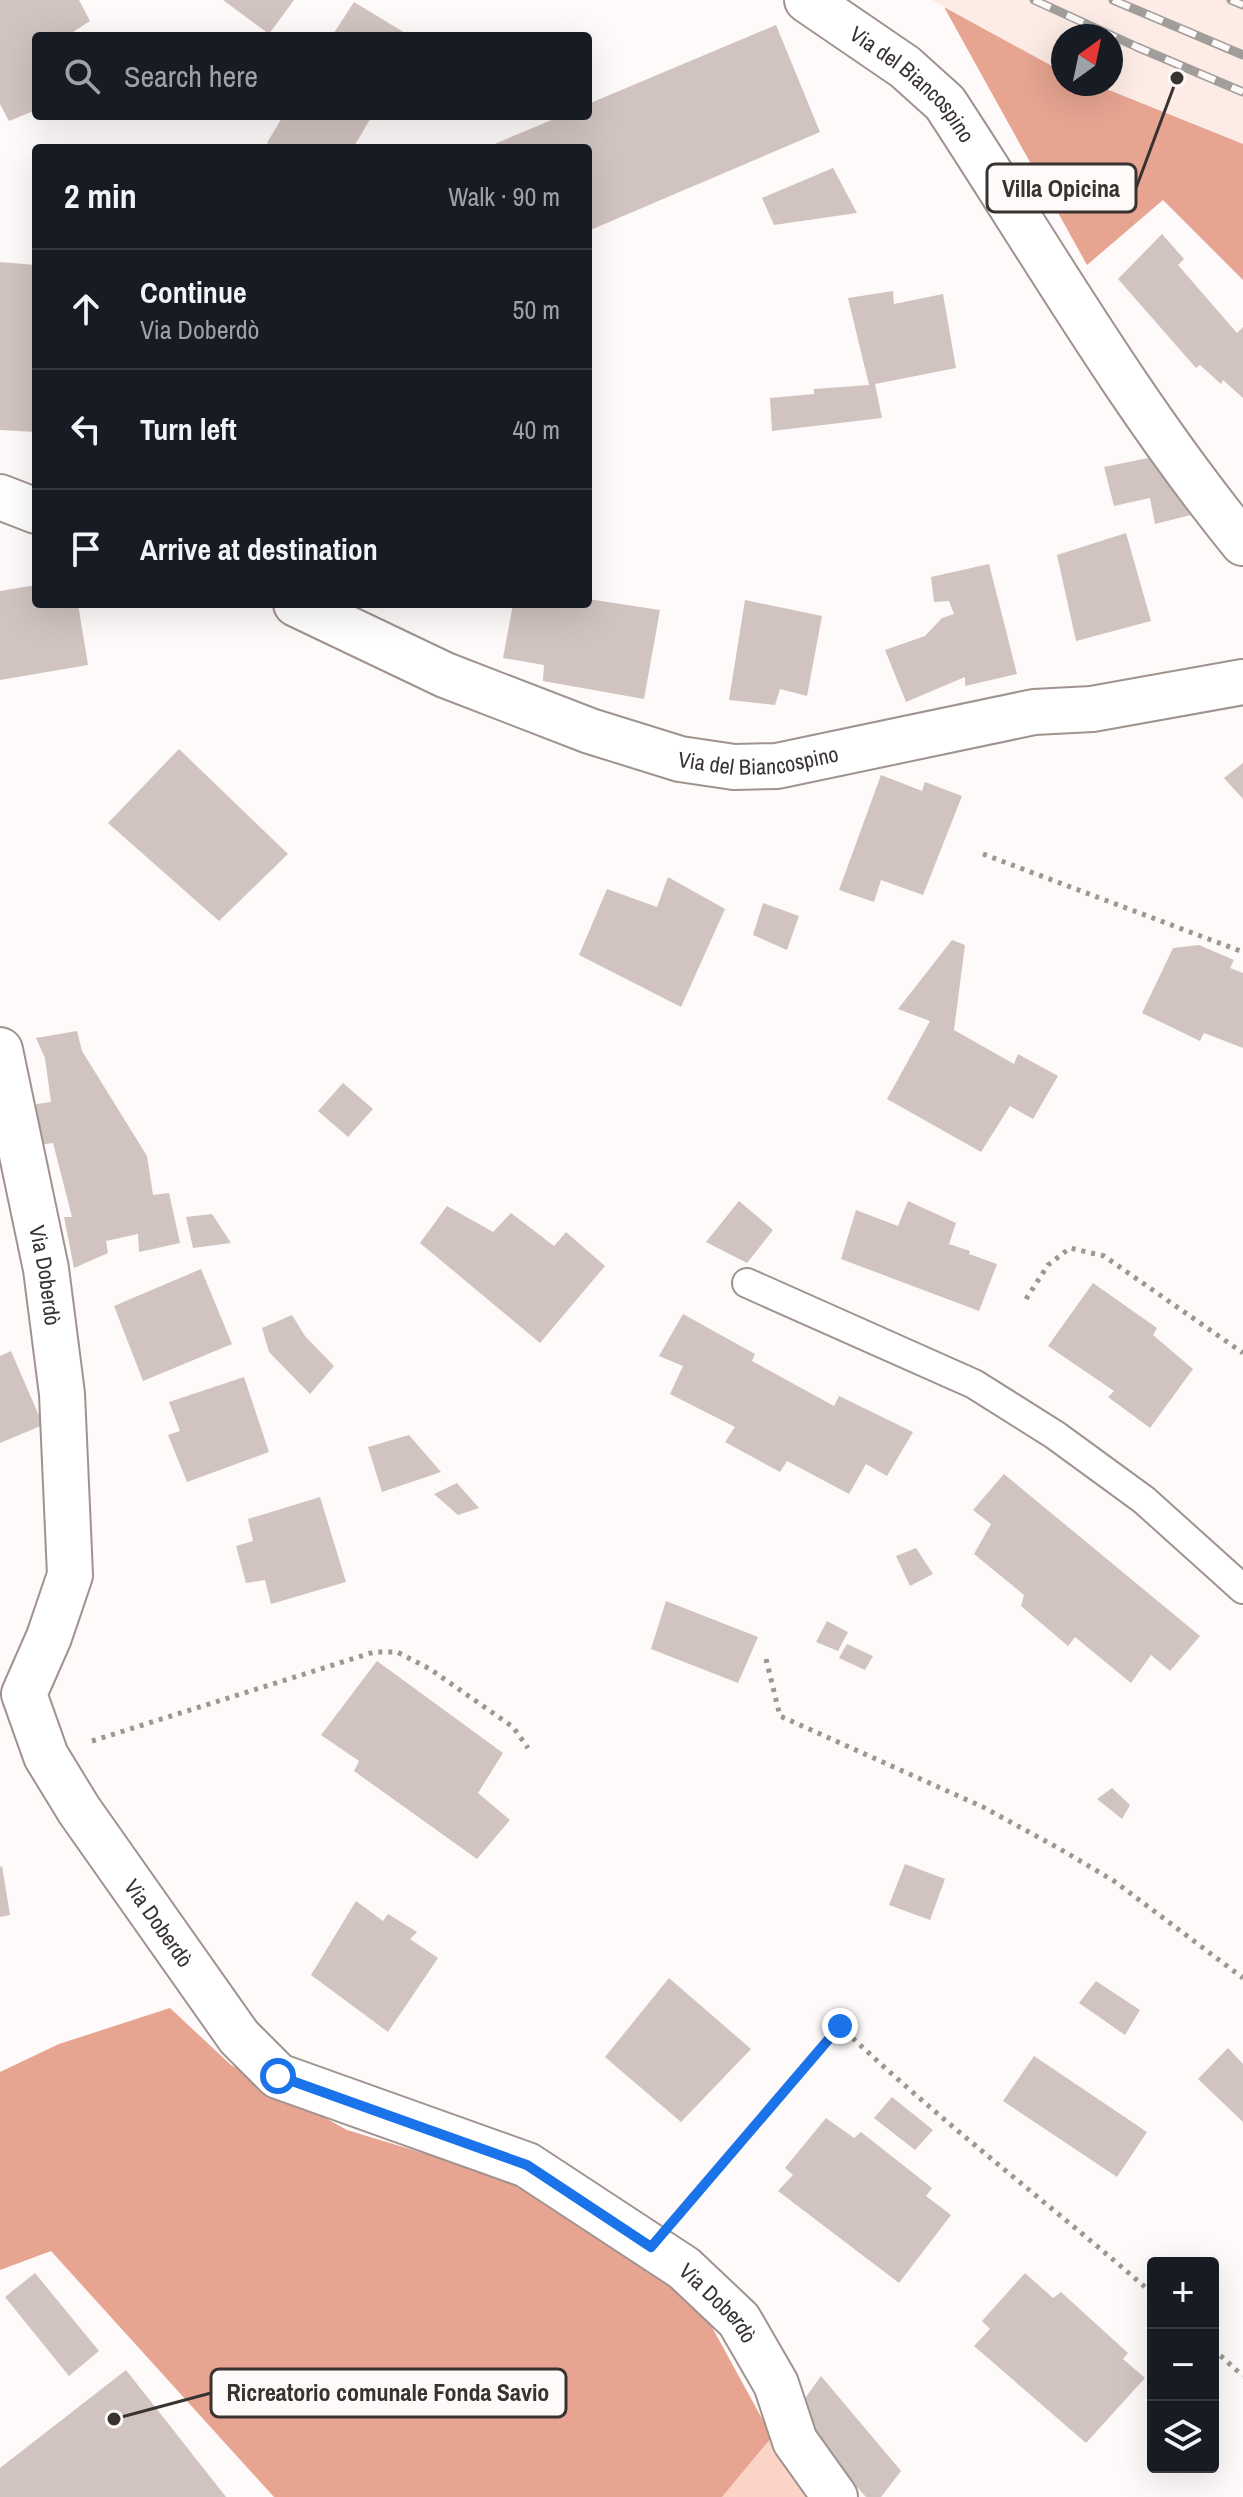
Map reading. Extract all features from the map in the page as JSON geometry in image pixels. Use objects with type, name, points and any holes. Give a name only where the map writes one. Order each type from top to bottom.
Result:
[{"type":"street","name":"Via del Biancospino","points":[[807,0],[905,67],[945,103],[1146,415],[1243,543]]},
{"type":"street","points":[[0,497],[32,509]]},
{"type":"street","name":"Via del Biancospino","points":[[304,608],[445,675],[590,731],[680,759],[734,767],[777,766],[1034,712],[1092,709],[1243,682]]},
{"type":"street","name":"Via Doberdò","points":[[0,1050],[46,1269],[62,1394],[70,1575],[49,1637],[24,1694],[46,1756],[79,1810],[239,2037],[278,2076],[527,2165],[684,2268],[739,2320],[776,2384],[795,2441],[835,2497]]},
{"type":"lane","points":[[747,1283],[974,1384],[1055,1435],[1144,1500],[1243,1589]]},
{"type":"path","points":[[983,854],[1243,952]]},
{"type":"path","points":[[1026,1299],[1048,1265],[1070,1248],[1104,1256],[1243,1353]]},
{"type":"path","points":[[46,1756],[374,1652],[397,1652],[430,1669],[513,1727],[528,1748]]},
{"type":"path","points":[[766,1659],[780,1716],[983,1807],[1060,1849],[1114,1881],[1243,1978]]},
{"type":"path","points":[[651,2247],[840,2026],[896,2080],[982,2153],[1070,2221],[1147,2289]]},
{"type":"path","points":[[1219,2354],[1243,2376]]},
{"type":"shaded area","points":[[932,0],[1243,0],[1243,144],[1123,96],[1123,24],[1051,24],[1051,65]]},
{"type":"shaded area","points":[[944,7],[1051,65],[1051,96],[1123,96],[1243,144],[1243,280],[1163,200],[1087,265]]},
{"type":"shaded area","points":[[170,2008],[231,2065],[347,2130],[518,2182],[695,2296],[772,2437],[722,2497],[274,2497],[51,2251],[0,2270],[0,2072],[59,2044]]},
{"type":"shaded area","points":[[772,2437],[814,2497],[722,2497]]},
{"type":"building","points":[[0,0],[79,0],[90,21],[73,32],[32,32],[32,112],[9,121],[0,104]]},
{"type":"building","points":[[223,0],[294,0],[270,32]]},
{"type":"building","points":[[354,2],[403,32],[335,32]]},
{"type":"building","points":[[776,25],[820,132],[592,229],[592,144],[494,144],[552,120],[592,120],[592,102]]},
{"type":"building","points":[[281,120],[370,120],[355,144],[267,143]]},
{"type":"building","points":[[833,168],[857,213],[774,225],[762,198]]},
{"type":"building","points":[[1162,234],[1184,259],[1178,265],[1237,333],[1243,327],[1243,398],[1200,365],[1196,368],[1118,279]]},
{"type":"building","points":[[0,262],[32,265],[32,432],[0,430]]},
{"type":"building","points":[[893,291],[894,304],[943,294],[956,368],[875,384],[882,418],[772,431],[770,398],[814,394],[814,389],[869,385],[848,298]]},
{"type":"building","points":[[1158,456],[1199,513],[1155,524],[1150,498],[1114,506],[1104,467]]},
{"type":"building","points":[[1126,533],[1151,621],[1076,641],[1057,555]]},
{"type":"building","points":[[989,564],[1017,674],[965,686],[965,677],[906,702],[885,650],[925,636],[942,618],[954,614],[949,601],[934,602],[931,577]]},
{"type":"building","points":[[32,586],[32,608],[79,608],[88,665],[0,680],[0,591]]},
{"type":"building","points":[[592,600],[660,610],[644,699],[543,681],[544,665],[503,658],[512,608],[592,608]]},
{"type":"building","points":[[745,600],[822,616],[807,696],[780,689],[775,705],[729,700]]},
{"type":"building","points":[[179,749],[288,854],[219,921],[108,823]]},
{"type":"building","points":[[1243,763],[1243,799],[1224,778]]},
{"type":"building","points":[[881,775],[922,791],[925,782],[962,796],[923,895],[881,880],[874,902],[839,890]]},
{"type":"building","points":[[668,877],[725,909],[681,1007],[579,955],[607,889],[657,907]]},
{"type":"building","points":[[763,903],[799,916],[787,950],[753,935]]},
{"type":"building","points":[[952,940],[965,945],[954,1030],[1014,1064],[1018,1054],[1058,1076],[1033,1119],[1010,1106],[981,1152],[887,1099],[930,1021],[898,1009]]},
{"type":"building","points":[[1199,945],[1234,960],[1230,968],[1243,973],[1243,1048],[1204,1033],[1200,1041],[1142,1013],[1173,948]]},
{"type":"building","points":[[77,1031],[82,1051],[147,1156],[153,1195],[169,1193],[180,1243],[139,1252],[138,1234],[106,1241],[108,1253],[74,1268],[64,1217],[72,1217],[53,1143],[37,1145],[30,1105],[51,1102],[45,1058],[36,1038]]},
{"type":"building","points":[[343,1083],[373,1109],[348,1137],[318,1111]]},
{"type":"building","points":[[739,1201],[773,1230],[747,1263],[706,1242]]},
{"type":"building","points":[[908,1201],[956,1223],[949,1244],[997,1264],[979,1311],[841,1259],[856,1210],[898,1226]]},
{"type":"building","points":[[447,1206],[493,1232],[511,1213],[554,1246],[566,1232],[605,1266],[540,1343],[420,1243]]},
{"type":"building","points":[[212,1214],[231,1243],[193,1248],[186,1217]]},
{"type":"building","points":[[201,1269],[232,1344],[143,1381],[114,1306]]},
{"type":"building","points":[[1093,1283],[1157,1328],[1153,1335],[1193,1369],[1150,1428],[1108,1397],[1114,1391],[1048,1346]]},
{"type":"building","points":[[683,1314],[755,1354],[752,1361],[834,1406],[839,1396],[913,1432],[887,1476],[866,1464],[849,1494],[787,1461],[780,1472],[725,1442],[735,1427],[670,1394],[683,1366],[659,1356]]},
{"type":"building","points":[[292,1315],[305,1336],[334,1366],[310,1394],[269,1352],[262,1328]]},
{"type":"building","points":[[11,1351],[43,1425],[0,1443],[0,1356]]},
{"type":"building","points":[[244,1377],[269,1452],[187,1482],[168,1435],[180,1431],[169,1402]]},
{"type":"building","points":[[409,1435],[441,1472],[382,1492],[368,1447]]},
{"type":"building","points":[[1004,1474],[1200,1636],[1170,1671],[1151,1655],[1131,1683],[1075,1637],[1068,1646],[1021,1606],[1024,1595],[974,1554],[991,1524],[973,1510]]},
{"type":"building","points":[[457,1483],[479,1508],[458,1515],[434,1494]]},
{"type":"building","points":[[320,1497],[346,1582],[271,1604],[265,1580],[246,1583],[236,1546],[253,1541],[248,1519]]},
{"type":"building","points":[[916,1548],[933,1574],[910,1586],[896,1556]]},
{"type":"building","points":[[666,1601],[758,1637],[738,1683],[651,1649]]},
{"type":"building","points":[[827,1621],[848,1632],[838,1651],[816,1642]]},
{"type":"building","points":[[847,1644],[873,1656],[865,1670],[839,1658]]},
{"type":"building","points":[[377,1661],[503,1753],[478,1793],[510,1820],[477,1859],[354,1771],[359,1761],[321,1735]]},
{"type":"building","points":[[1112,1788],[1130,1805],[1122,1819],[1097,1799]]},
{"type":"building","points":[[905,1864],[945,1879],[930,1920],[889,1905]]},
{"type":"building","points":[[0,1867],[10,1915],[0,1917]]},
{"type":"building","points":[[356,1901],[383,1921],[388,1914],[417,1932],[410,1939],[438,1958],[388,2032],[311,1975]]},
{"type":"building","points":[[669,1978],[751,2049],[681,2122],[605,2057]]},
{"type":"building","points":[[1096,1981],[1140,2010],[1125,2035],[1079,2003]]},
{"type":"building","points":[[1228,2048],[1243,2064],[1243,2122],[1198,2079]]},
{"type":"building","points":[[1034,2056],[1147,2132],[1117,2177],[1003,2101]]},
{"type":"building","points":[[892,2097],[933,2130],[915,2150],[874,2118]]},
{"type":"building","points":[[826,2118],[854,2138],[861,2132],[932,2188],[926,2196],[951,2215],[899,2283],[778,2191],[793,2175],[785,2168]]},
{"type":"building","points":[[35,2273],[99,2351],[69,2376],[5,2297]]},
{"type":"building","points":[[1025,2273],[1053,2298],[1061,2292],[1128,2353],[1123,2359],[1145,2378],[1086,2443],[974,2346],[990,2329],[982,2321]]},
{"type":"building","points":[[126,2370],[226,2497],[0,2497],[0,2468]]},
{"type":"building","points":[[821,2376],[901,2471],[881,2497],[866,2497],[829,2456],[796,2411]]},
{"type":"railway","points":[[1034,0],[1243,92]]},
{"type":"railway","points":[[1113,0],[1243,55]]},
{"type":"railway","points":[[1231,0],[1243,5]]},
{"type":"place","name":"Villa Opicina","points":[[1177,78]]},
{"type":"place","name":"Ricreatorio comunale Fonda Savio","points":[[114,2419]]},
{"type":"route","points":[[278,2076],[527,2165],[651,2247],[840,2026]]}]
